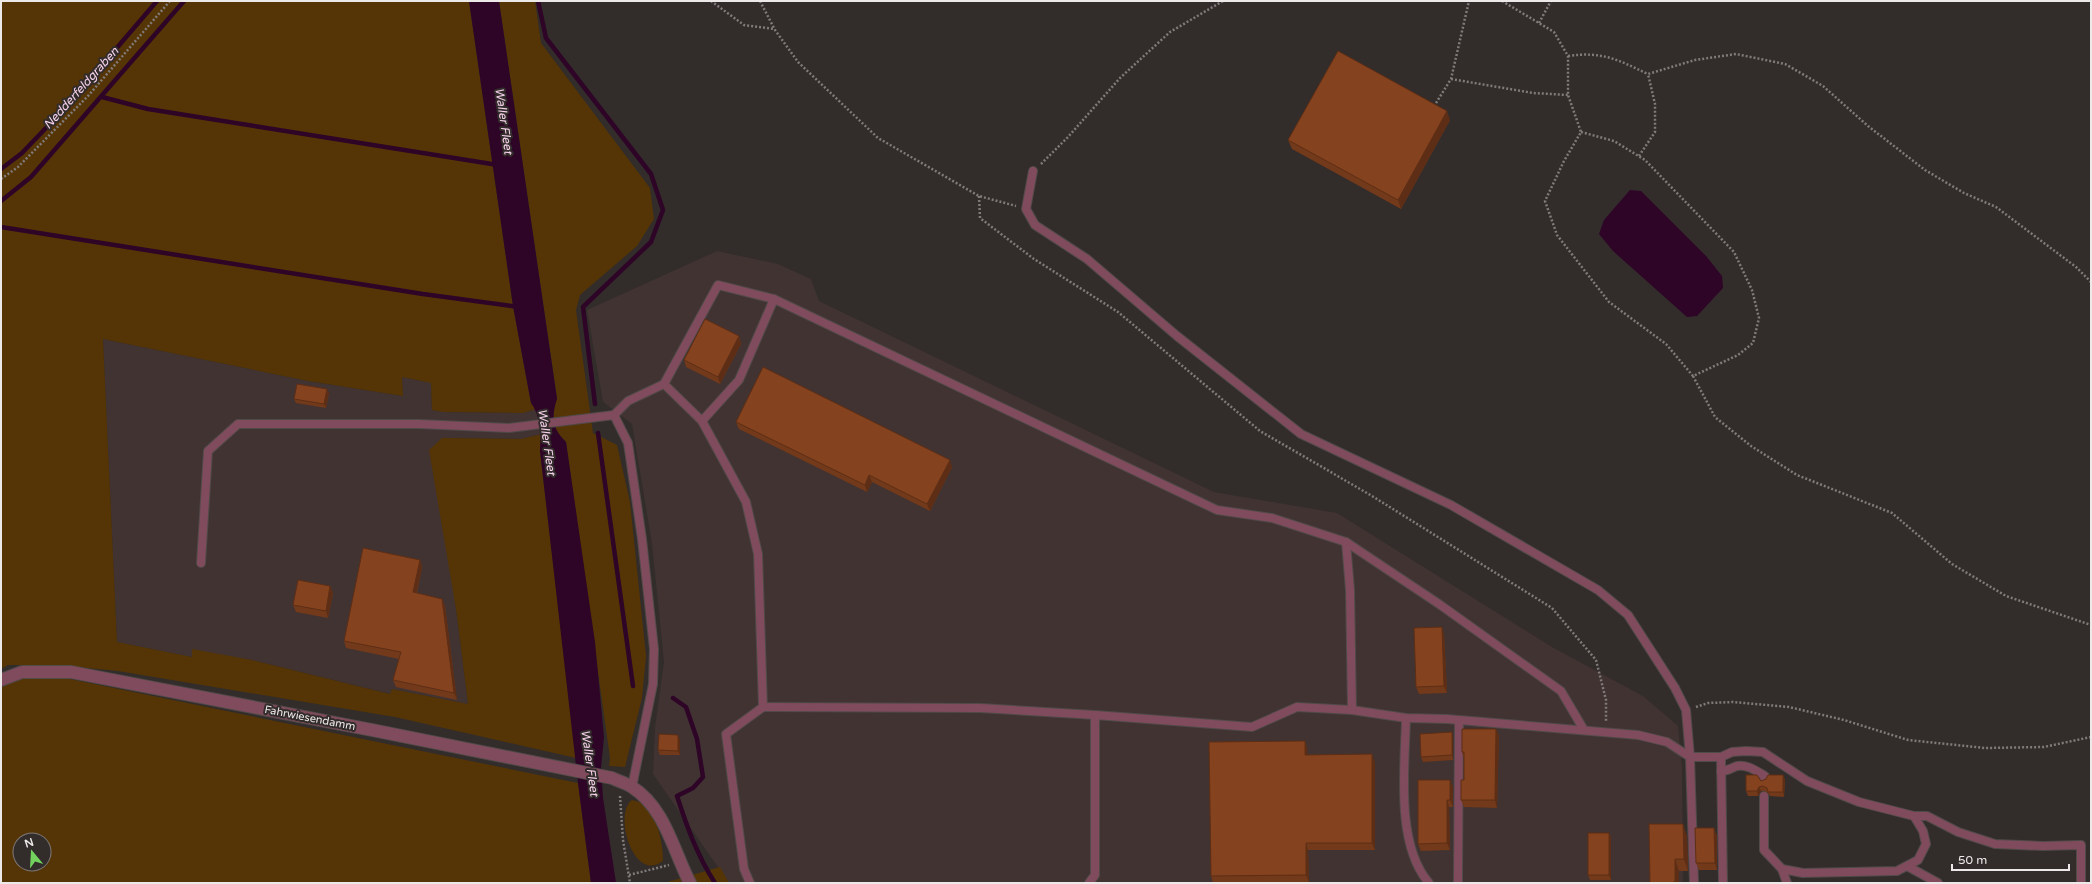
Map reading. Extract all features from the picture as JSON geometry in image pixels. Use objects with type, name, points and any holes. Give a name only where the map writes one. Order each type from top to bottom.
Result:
[{"type":"street","name":"Fahrwiesendamm","points":[[1,680],[22,672],[71,672],[575,769],[615,780],[632,787],[650,803],[664,823],[679,861],[690,883]]},
{"type":"lane","points":[[1033,171],[1026,208],[1035,225],[1087,259],[1177,336],[1301,434],[1451,505],[1598,590],[1628,615],[1676,688],[1686,710],[1690,757],[1694,883]]},
{"type":"lane","points":[[201,562],[208,451],[238,424],[419,424],[509,428],[560,420],[614,415],[628,401],[664,384],[718,285],[774,299],[1217,510],[1272,518],[1346,542],[1439,604],[1561,691],[1584,730]]},
{"type":"lane","points":[[702,421],[738,380],[774,299]]},
{"type":"lane","points":[[664,384],[702,421],[746,502],[758,554],[763,707]]},
{"type":"lane","points":[[614,415],[628,443],[642,539],[654,649],[653,684],[632,787]]},
{"type":"lane","points":[[1346,542],[1350,590],[1352,710]]},
{"type":"lane","points":[[750,883],[744,869],[726,734],[763,707],[980,708],[1252,727],[1296,707],[1352,710],[1406,718],[1459,720],[1638,735],[1667,742],[1690,757],[1721,757],[1732,752],[1746,751],[1763,752],[1807,781],[1859,802],[1914,816],[1927,816],[1958,832],[1996,844],[2043,846],[2081,844],[2081,883]]},
{"type":"lane","points":[[1089,883],[1095,875],[1095,715]]},
{"type":"lane","points":[[1406,718],[1405,810],[1412,854],[1423,877],[1429,883]]},
{"type":"lane","points":[[1458,883],[1459,720]]},
{"type":"lane","points":[[1721,757],[1723,883]]},
{"type":"lane","points":[[1721,771],[1728,771],[1738,766],[1749,767],[1765,776],[1764,780]]},
{"type":"lane","points":[[1764,796],[1764,850],[1782,869],[1787,883]]},
{"type":"lane","points":[[1782,869],[1803,873],[1898,871],[1918,860],[1926,844],[1923,831],[1914,816]]},
{"type":"lane","points":[[1907,866],[1938,883]]},
{"type":"path","points":[[1,179],[18,167],[88,96],[170,1]]},
{"type":"path","points":[[711,1],[744,25],[775,30]]},
{"type":"path","points":[[760,1],[775,30],[798,62],[878,138],[979,196],[1026,208]]},
{"type":"path","points":[[1033,171],[1068,137],[1120,78],[1170,32],[1223,1]]},
{"type":"path","points":[[1436,103],[1450,79],[1470,1]]},
{"type":"path","points":[[1502,1],[1554,32],[1568,56],[1568,96],[1582,132]]},
{"type":"path","points":[[1539,23],[1551,1]]},
{"type":"path","points":[[1568,56],[1587,53],[1617,59],[1648,74],[1695,60],[1736,54],[1784,64],[1823,86],[1868,126],[1925,170],[1964,193],[1996,207],[2076,267],[2091,282]]},
{"type":"path","points":[[1639,156],[1655,132],[1655,104],[1648,74]]},
{"type":"path","points":[[1450,79],[1533,93],[1568,96]]},
{"type":"path","points":[[1582,132],[1614,141],[1639,156],[1670,184],[1734,252],[1754,297],[1759,318],[1753,343],[1738,355],[1693,376]]},
{"type":"path","points":[[1582,132],[1564,162],[1545,201],[1557,235],[1609,302],[1666,344],[1693,376],[1715,417],[1751,446],[1790,471],[1892,513],[1952,564],[2006,596],[2091,625]]},
{"type":"path","points":[[979,196],[980,218],[1034,258],[1118,312],[1260,431],[1372,496],[1552,608],[1596,660],[1606,700],[1607,732]]},
{"type":"path","points":[[1686,710],[1708,703],[1733,702],[1789,707],[1844,720],[1908,740],[1985,748],[2044,747],[2091,737]]},
{"type":"path","points":[[615,780],[622,840],[630,883]]},
{"type":"path","points":[[629,875],[662,868],[679,861]]},
{"type":"shaded area","points":[[1,1],[469,1],[513,306],[531,403],[536,409],[523,413],[443,412],[432,410],[431,383],[402,377],[403,396],[308,381],[103,339],[117,642],[192,657],[192,649],[252,660],[390,694],[392,689],[468,704],[456,609],[429,450],[442,438],[521,439],[542,434],[540,451],[576,758],[395,717],[118,671],[56,665],[8,665],[1,669]]},
{"type":"shaded area","points":[[499,1],[535,1],[541,43],[650,188],[654,219],[637,246],[580,295],[576,310],[593,433],[617,445],[630,502],[646,656],[642,698],[625,767],[609,766],[610,758],[566,442],[555,427],[554,422],[554,411],[557,398]]},
{"type":"shaded area","points":[[717,251],[778,264],[811,279],[819,301],[1214,492],[1337,513],[1552,647],[1643,696],[1678,726],[1682,768],[1683,883],[729,883],[653,774],[655,727],[664,662],[652,544],[632,424],[603,402],[587,310]]},
{"type":"shaded area","points":[[103,339],[308,381],[403,396],[402,377],[431,383],[432,410],[443,412],[523,413],[536,409],[542,434],[521,439],[442,438],[456,609],[468,704],[392,689],[391,694],[252,660],[193,650],[192,657],[117,642]]},
{"type":"shaded area","points":[[55,676],[578,783],[591,883],[1,883],[1,685],[11,680]]},
{"type":"shaded area","points":[[632,800],[647,808],[660,834],[663,861],[652,866],[643,863],[635,855],[629,844],[625,818],[627,807]]},
{"type":"shaded area","points":[[720,867],[729,883],[664,883]]},
{"type":"water","name":"Waller Fleet","points":[[469,1],[499,1],[557,399],[554,411],[554,422],[555,427],[561,437],[566,442],[595,642],[604,737],[601,768],[603,798],[616,883],[591,883],[540,451],[540,426],[537,414],[531,403],[513,306]]},
{"type":"water","points":[[1630,190],[1641,191],[1706,256],[1722,276],[1723,288],[1697,316],[1687,317],[1613,251],[1599,234],[1604,220]]},
{"type":"building","points":[[1338,51],[1447,111],[1398,200],[1288,140]]},
{"type":"building","points":[[705,319],[739,336],[718,377],[684,360]]},
{"type":"building","points":[[763,367],[950,460],[927,504],[869,475],[865,485],[736,422]]},
{"type":"building","points":[[297,384],[327,389],[324,404],[294,399]]},
{"type":"building","points":[[363,548],[420,560],[413,592],[442,599],[454,693],[393,680],[401,652],[344,641]]},
{"type":"building","points":[[298,580],[330,586],[326,611],[293,605]]},
{"type":"building","points":[[1442,627],[1444,686],[1416,687],[1414,628]]},
{"type":"building","points":[[1462,729],[1496,729],[1495,800],[1461,800],[1461,780],[1464,780]]},
{"type":"building","points":[[1452,732],[1452,755],[1421,757],[1420,734]]},
{"type":"building","points":[[659,734],[678,735],[678,751],[658,750]]},
{"type":"building","points":[[1305,741],[1305,755],[1372,754],[1372,843],[1306,843],[1306,875],[1211,876],[1209,742]]},
{"type":"building","points":[[1746,775],[1757,775],[1761,781],[1766,779],[1768,775],[1783,775],[1783,792],[1768,792],[1767,788],[1763,786],[1759,787],[1757,791],[1746,791]]},
{"type":"building","points":[[1418,780],[1450,780],[1450,800],[1447,800],[1447,843],[1418,844]]},
{"type":"building","points":[[1649,824],[1683,824],[1684,859],[1675,859],[1675,882],[1673,883],[1650,883]]},
{"type":"building","points":[[1695,828],[1714,828],[1715,863],[1696,863]]},
{"type":"building","points":[[1588,833],[1609,833],[1609,875],[1588,875]]},
{"type":"waterway","name":"Nedderfeldgraben","points":[[1,169],[22,153],[67,106],[157,1]]},
{"type":"waterway","points":[[1,201],[31,177],[184,1]]},
{"type":"waterway","points":[[538,1],[546,38],[651,174],[663,210],[651,242],[583,307],[595,404]]},
{"type":"waterway","points":[[102,97],[148,109],[498,165]]},
{"type":"waterway","points":[[1,227],[423,294],[519,307]]},
{"type":"waterway","points":[[598,433],[633,686]]},
{"type":"waterway","points":[[673,698],[686,707],[697,739],[703,777],[693,788],[677,796],[693,841],[715,883]]}]
